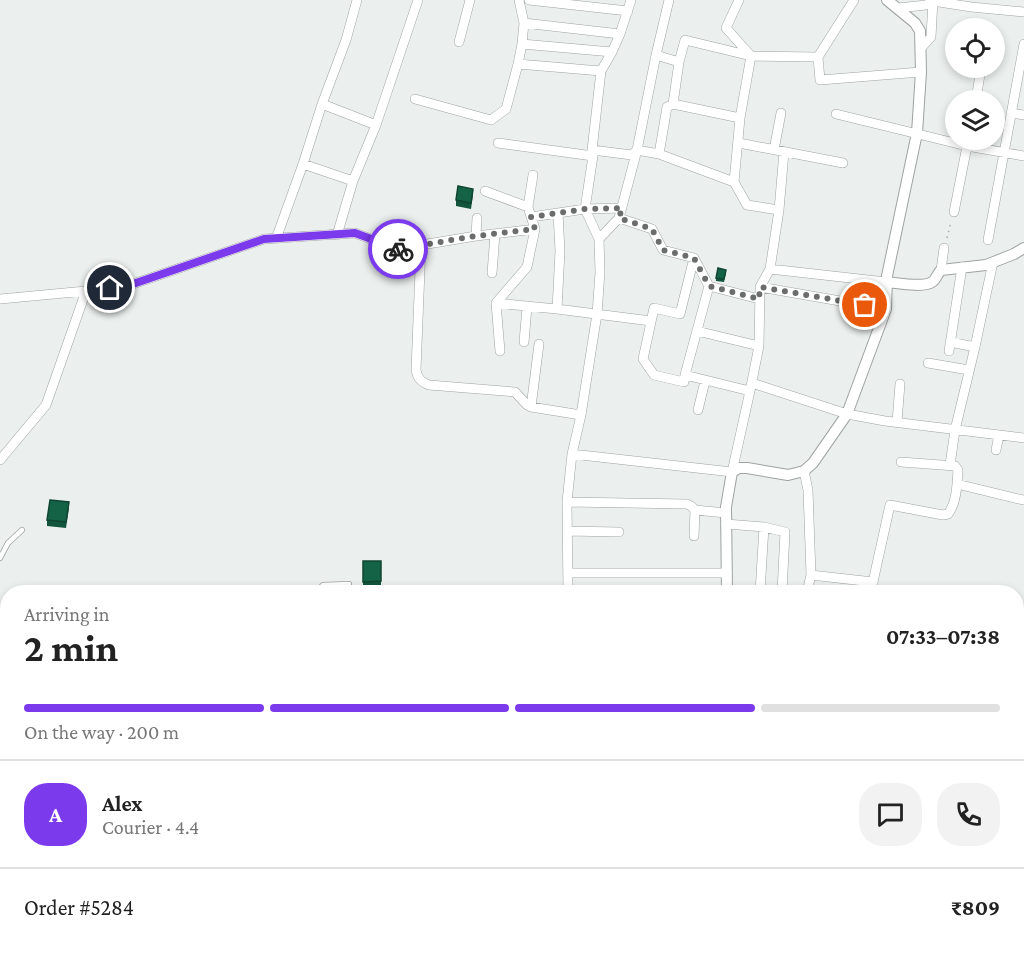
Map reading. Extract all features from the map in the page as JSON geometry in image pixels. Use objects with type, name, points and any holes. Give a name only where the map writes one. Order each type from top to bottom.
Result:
[{"type":"street","points":[[276,239],[346,40],[357,0]]},
{"type":"street","points":[[337,236],[353,181],[376,125],[418,0]]},
{"type":"street","points":[[459,42],[470,0]]},
{"type":"street","points":[[415,99],[491,120],[506,109],[522,44],[524,22],[519,0]]},
{"type":"street","points":[[529,0],[627,11]]},
{"type":"street","points":[[568,585],[567,502],[572,454],[581,416],[597,314],[600,272],[599,239],[585,209],[601,72],[620,33],[631,0]]},
{"type":"street","points":[[599,239],[619,218],[622,208],[637,150],[669,0]]},
{"type":"street","points":[[739,0],[726,28],[751,56]]},
{"type":"street","points":[[854,0],[818,57],[820,80],[921,72]]},
{"type":"street","points":[[572,454],[732,472],[739,468],[747,468],[788,475],[804,471],[813,463],[847,414],[886,309],[888,269],[917,133],[921,72],[920,31],[887,0]]},
{"type":"street","points":[[898,8],[926,5],[933,0],[972,3],[1024,12]]},
{"type":"street","points":[[921,48],[931,37],[933,0]]},
{"type":"street","points":[[524,22],[620,33]]},
{"type":"street","points":[[673,104],[679,62],[685,40],[751,56],[818,57]]},
{"type":"street","points":[[522,44],[612,52]]},
{"type":"street","points":[[988,240],[1011,113],[1021,83],[1024,47]]},
{"type":"street","points":[[656,55],[679,62]]},
{"type":"street","points":[[751,56],[734,182],[747,205],[779,210]]},
{"type":"street","points":[[518,64],[601,72]]},
{"type":"street","points":[[322,104],[376,125]]},
{"type":"street","points":[[659,154],[667,107],[673,104],[741,118]]},
{"type":"street","points":[[1011,113],[1024,115]]},
{"type":"street","points":[[727,585],[726,519],[729,480],[759,346],[760,287],[770,269],[779,210],[781,114]]},
{"type":"street","points":[[836,114],[945,138]]},
{"type":"street","points":[[498,143],[592,153],[632,155],[637,150]]},
{"type":"street","points":[[739,143],[843,163]]},
{"type":"street","points":[[637,150],[659,154],[734,182]]},
{"type":"street","points":[[953,214],[967,150]]},
{"type":"street","points":[[993,150],[1024,156]]},
{"type":"street","points":[[303,164],[353,181]]},
{"type":"street","points":[[500,351],[496,303],[527,267],[535,229],[530,212],[532,175]]},
{"type":"street","points":[[485,190],[530,212],[558,213],[585,209],[622,208]]},
{"type":"street","points":[[557,309],[560,251],[558,213]]},
{"type":"street","points":[[476,236],[477,218]]},
{"type":"street","points":[[619,218],[652,229],[663,250],[694,258],[709,286],[684,382],[654,375],[643,359],[654,308],[680,314],[694,258]]},
{"type":"street","points":[[0,299],[133,284],[264,239],[337,236],[355,233],[397,249],[535,229]]},
{"type":"street","points":[[492,273],[495,234]]},
{"type":"street","points":[[421,245],[416,370],[422,383],[515,392],[531,407],[581,416]]},
{"type":"street","points":[[770,269],[924,285],[935,280],[941,270],[944,248]]},
{"type":"street","points":[[941,270],[986,265],[1024,248]]},
{"type":"street","points":[[950,465],[955,430],[993,262]]},
{"type":"street","points":[[962,267],[950,347],[975,347]]},
{"type":"street","points":[[709,286],[759,299]]},
{"type":"street","points":[[760,287],[886,309]]},
{"type":"street","points":[[0,460],[46,405],[86,291]]},
{"type":"street","points":[[496,303],[651,321]]},
{"type":"street","points":[[524,342],[527,307]]},
{"type":"street","points":[[697,331],[759,346]]},
{"type":"street","points":[[531,407],[538,344]]},
{"type":"street","points":[[928,363],[969,370]]},
{"type":"street","points":[[685,375],[705,381],[751,387],[847,414],[1024,438]]},
{"type":"street","points":[[698,410],[705,381]]},
{"type":"street","points":[[897,422],[900,384]]},
{"type":"street","points":[[996,450],[999,435]]},
{"type":"street","points":[[811,575],[873,582],[890,505],[948,514],[957,484],[958,470],[955,466],[901,462]]},
{"type":"street","points":[[804,471],[808,490],[811,575],[809,585]]},
{"type":"street","points":[[957,484],[1023,500]]},
{"type":"street","points":[[567,502],[687,504],[695,510],[726,519],[784,532],[782,585]]},
{"type":"street","points":[[694,537],[695,510]]},
{"type":"street","points":[[760,585],[764,527]]},
{"type":"street","points":[[567,531],[620,532]]},
{"type":"street","points":[[568,573],[727,573]]},
{"type":"lane","points":[[0,558],[8,543],[22,530]]},
{"type":"lane","points":[[323,585],[349,584]]},
{"type":"path","points":[[944,248],[953,214]]},
{"type":"building","points":[[458,186],[473,189],[471,203],[456,200]]},
{"type":"building","points":[[718,268],[726,270],[724,279],[716,278]]},
{"type":"building","points":[[50,500],[69,502],[66,522],[47,520]]},
{"type":"building","points":[[363,561],[381,561],[381,581],[363,582]]},
{"type":"way so far","points":[[398,249],[535,229],[531,217],[585,209],[622,208],[619,218],[652,229],[663,250],[694,258],[709,286],[759,299],[760,287],[865,305]]},
{"type":"route","points":[[110,288],[133,284],[264,239],[337,236],[355,233],[398,249]]}]
